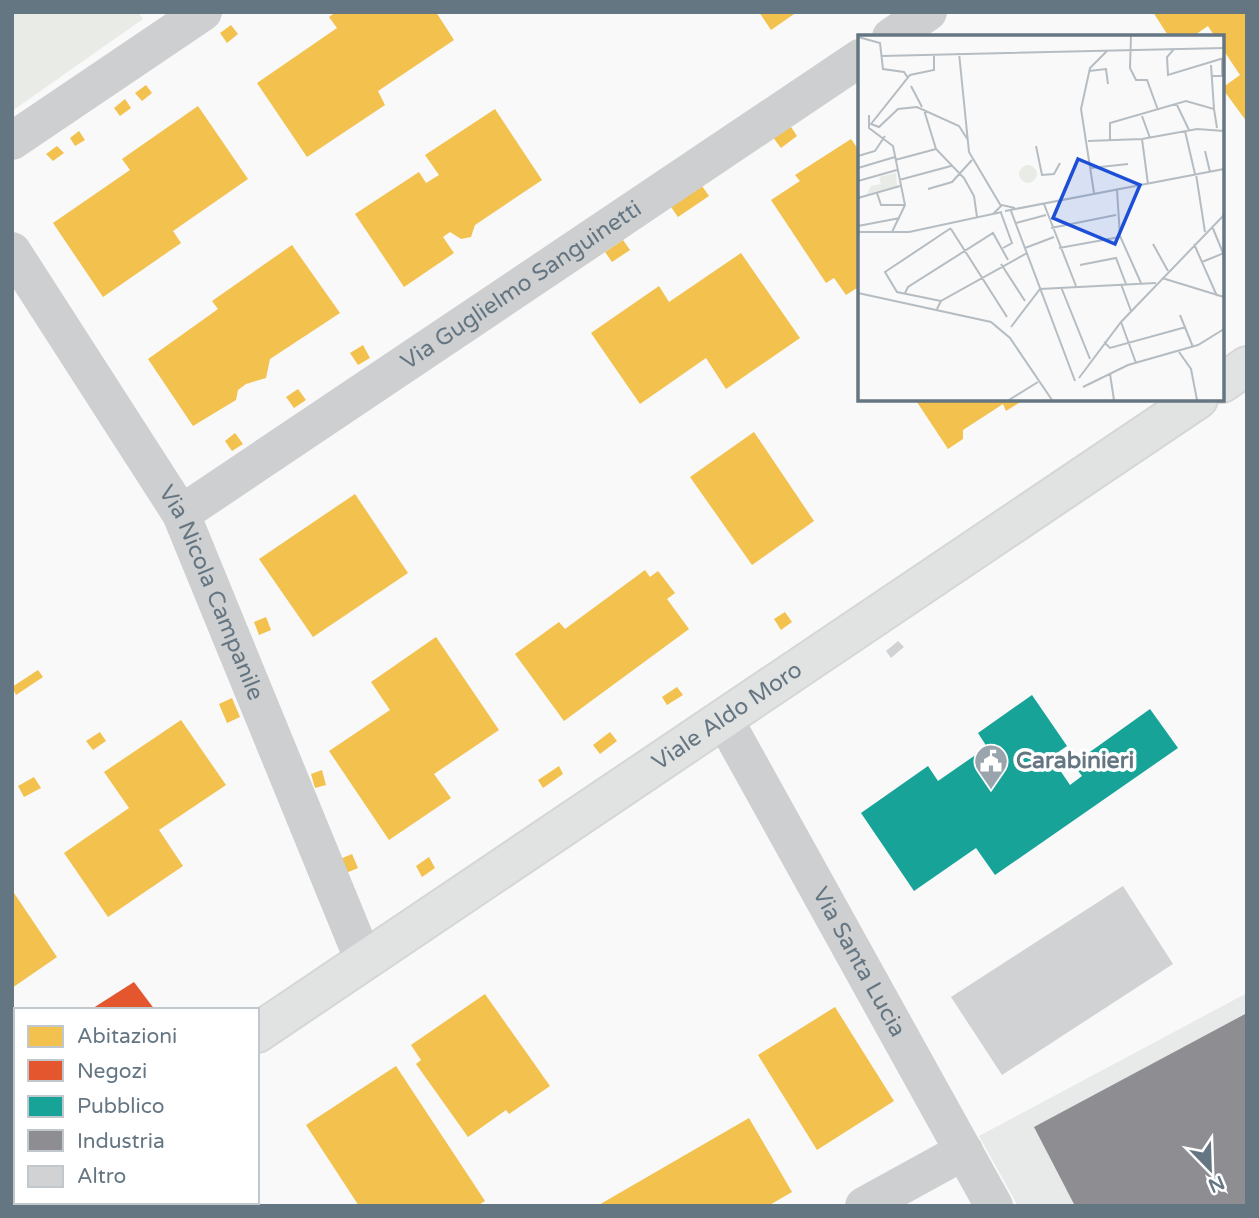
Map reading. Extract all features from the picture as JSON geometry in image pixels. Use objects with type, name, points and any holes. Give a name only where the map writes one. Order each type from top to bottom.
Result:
[{"type":"main road","points":[[1224,382],[1247,366]]},
{"type":"main road","name":"Viale Aldo Moro","points":[[259,1032],[1195,401]]},
{"type":"street","points":[[12,141],[203,12]]},
{"type":"street","points":[[894,35],[928,12]]},
{"type":"street","name":"Via Guglielmo Sanguinetti","points":[[181,514],[858,59]]},
{"type":"street","name":"Via Nicola Campanile","points":[[12,251],[181,514],[364,961]]},
{"type":"street","name":"Via Santa Lucia","points":[[724,719],[994,1206]]},
{"type":"street","points":[[864,1206],[964,1151]]},
{"type":"shaded area","points":[[12,12],[138,12],[143,19],[12,111]]},
{"type":"shaded area","points":[[1247,993],[1247,1206],[1018,1206],[979,1136]]},
{"type":"building: Abitazioni","points":[[336,12],[436,12],[454,40],[378,91],[385,105],[307,157],[257,83],[337,28],[329,17]]},
{"type":"building: Abitazioni","points":[[759,12],[797,12],[771,30]]},
{"type":"building: Abitazioni","points":[[1153,12],[1247,12],[1247,122],[1224,91],[1224,87],[1240,75],[1224,51],[1224,35],[1214,35],[1208,26],[1195,35],[1168,35]]},
{"type":"building: Abitazioni","points":[[231,25],[238,34],[227,43],[220,33]]},
{"type":"building: Abitazioni","points":[[146,85],[152,93],[142,101],[135,93]]},
{"type":"building: Abitazioni","points":[[125,99],[131,108],[120,116],[114,108]]},
{"type":"building: Abitazioni","points":[[198,106],[248,179],[173,231],[181,243],[103,297],[53,223],[130,170],[122,159]]},
{"type":"building: Abitazioni","points":[[495,109],[542,180],[475,225],[471,237],[461,239],[450,232],[443,237],[454,253],[404,287],[355,214],[419,172],[426,183],[439,175],[425,155]]},
{"type":"building: Abitazioni","points":[[789,124],[797,136],[781,148],[772,136]]},
{"type":"building: Abitazioni","points":[[79,131],[85,140],[75,146],[70,138]]},
{"type":"building: Abitazioni","points":[[851,139],[858,149],[858,287],[846,295],[834,278],[826,283],[771,200],[800,181],[795,175]]},
{"type":"building: Abitazioni","points":[[57,146],[64,153],[53,161],[46,154]]},
{"type":"building: Abitazioni","points":[[702,186],[709,196],[678,217],[671,207]]},
{"type":"building: Abitazioni","points":[[623,240],[630,250],[612,262],[605,252]]},
{"type":"building: Abitazioni","points":[[292,245],[340,313],[270,359],[266,378],[246,384],[238,390],[236,400],[193,426],[148,359],[218,309],[212,301]]},
{"type":"building: Abitazioni","points":[[741,253],[800,338],[726,389],[706,358],[640,404],[591,333],[659,286],[669,302]]},
{"type":"building: Abitazioni","points":[[363,345],[370,358],[358,365],[350,353]]},
{"type":"building: Abitazioni","points":[[298,389],[306,400],[294,408],[286,397]]},
{"type":"building: Abitazioni","points":[[916,401],[1022,401],[1006,411],[1003,404],[963,430],[963,439],[948,449]]},
{"type":"building: Abitazioni","points":[[754,432],[814,521],[752,565],[690,477]]},
{"type":"building: Abitazioni","points":[[235,433],[243,444],[232,451],[225,441]]},
{"type":"building: Abitazioni","points":[[355,494],[408,573],[313,637],[259,559]]},
{"type":"building: Abitazioni","points":[[645,570],[650,577],[658,571],[675,593],[667,599],[689,629],[564,721],[515,654],[559,622],[565,629]]},
{"type":"building: Abitazioni","points":[[785,612],[792,622],[781,630],[774,619]]},
{"type":"building: Abitazioni","points":[[266,617],[271,630],[259,635],[254,622]]},
{"type":"building: Abitazioni","points":[[436,637],[499,730],[434,774],[451,798],[389,840],[329,751],[390,710],[371,682]]},
{"type":"building: Abitazioni","points":[[38,670],[43,677],[16,695],[12,687]]},
{"type":"building: Abitazioni","points":[[677,687],[683,695],[667,705],[662,697]]},
{"type":"building: Abitazioni","points":[[232,698],[240,717],[227,723],[219,704]]},
{"type":"building: Abitazioni","points":[[181,720],[226,785],[159,830],[183,866],[108,917],[64,853],[129,808],[104,772]]},
{"type":"building: Abitazioni","points":[[100,732],[106,741],[93,750],[86,741]]},
{"type":"building: Abitazioni","points":[[610,732],[617,741],[600,754],[593,745]]},
{"type":"building: Abitazioni","points":[[559,766],[563,774],[543,788],[538,780]]},
{"type":"building: Abitazioni","points":[[322,770],[326,785],[315,788],[311,774]]},
{"type":"building: Abitazioni","points":[[34,777],[41,788],[24,797],[18,786]]},
{"type":"building: Abitazioni","points":[[352,854],[358,868],[346,873],[340,859]]},
{"type":"building: Abitazioni","points":[[429,857],[435,868],[422,877],[416,866]]},
{"type":"building: Abitazioni","points":[[12,890],[57,957],[12,988]]},
{"type":"building: Abitazioni","points":[[485,994],[550,1086],[509,1114],[506,1110],[468,1137],[416,1064],[421,1060],[411,1045]]},
{"type":"building: Abitazioni","points":[[835,1007],[894,1101],[817,1150],[758,1055]]},
{"type":"building: Abitazioni","points":[[12,1039],[14,1039],[14,1075]]},
{"type":"building: Abitazioni","points":[[396,1066],[485,1201],[477,1206],[359,1206],[306,1125]]},
{"type":"building: Abitazioni","points":[[749,1118],[792,1192],[768,1206],[597,1206]]},
{"type":"building: Negozi","points":[[134,982],[154,1008],[93,1008]]},
{"type":"building: Pubblico","points":[[1032,695],[1067,746],[1051,757],[1070,785],[1082,776],[1073,764],[1150,709],[1178,748],[995,875],[976,848],[914,891],[861,813],[928,766],[938,781],[987,747],[978,733]]},
{"type":"building: Industria","points":[[1247,1013],[1247,1206],[1075,1206],[1034,1127]]},
{"type":"building: Altro","points":[[898,641],[904,647],[891,658],[886,651]]},
{"type":"building: Altro","points":[[1123,886],[1173,964],[1002,1075],[951,997]]},
{"type":"place","name":"Carabinieri","points":[[991,791]]}]
